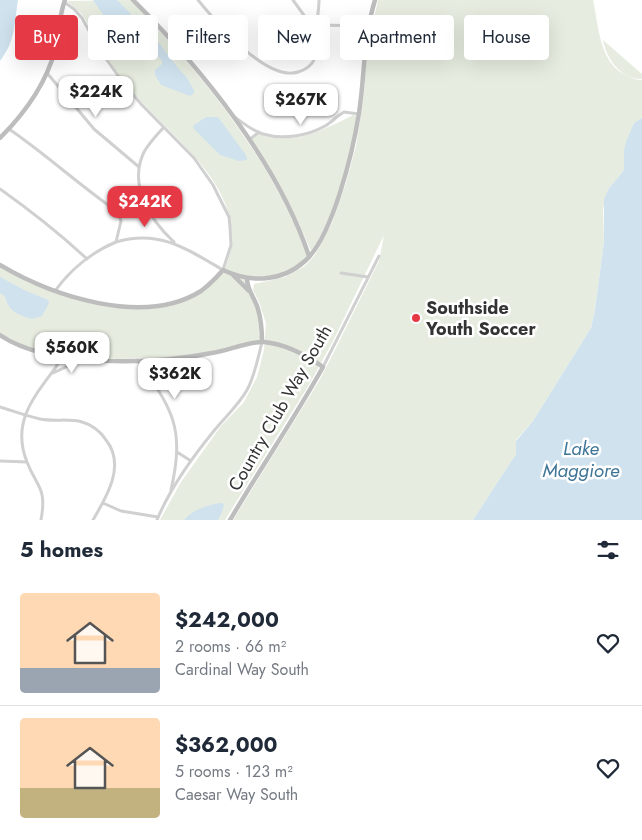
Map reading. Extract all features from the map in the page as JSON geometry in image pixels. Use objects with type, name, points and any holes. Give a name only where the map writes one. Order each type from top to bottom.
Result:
[{"type":"street","points":[[133,0],[168,38]]},
{"type":"street","points":[[198,0],[210,15]]},
{"type":"street","points":[[293,0],[304,15]]},
{"type":"street","points":[[318,15],[320,0]]},
{"type":"street","points":[[371,15],[375,0]]},
{"type":"street","points":[[0,138],[29,104],[47,73],[54,52],[64,1],[82,18],[110,66],[141,104],[194,158],[213,185],[229,217],[231,246],[223,270],[199,292],[171,302],[152,306],[107,305],[54,291],[0,265]]},
{"type":"street","points":[[248,51],[258,59]]},
{"type":"street","points":[[188,60],[234,117],[279,188],[297,223],[309,256]]},
{"type":"street","points":[[259,60],[275,70],[292,74],[303,70],[314,60]]},
{"type":"street","points":[[54,291],[62,280],[101,249],[116,242],[138,237],[150,237],[174,243],[223,270],[248,278],[269,278],[287,272],[304,262],[329,222],[347,171],[359,114],[363,60]]},
{"type":"street","points":[[47,73],[94,129],[140,168]]},
{"type":"street","points":[[234,117],[259,132],[276,136],[308,134],[326,126],[344,112],[359,114]]},
{"type":"street","points":[[163,128],[147,147],[140,161],[141,193],[153,220],[174,243]]},
{"type":"street","points":[[9,129],[48,158],[87,191],[118,212],[121,221],[116,242]]},
{"type":"street","points":[[248,140],[259,132]]},
{"type":"street","points":[[0,189],[63,236],[87,259]]},
{"type":"street","points":[[118,212],[133,205],[141,193]]},
{"type":"street","name":"Country Club Way South","points":[[230,520],[323,367],[378,256]]},
{"type":"street","points":[[341,273],[368,278]]},
{"type":"street","points":[[232,274],[250,292]]},
{"type":"street","points":[[103,503],[121,511],[157,518],[170,493],[191,461],[214,430],[242,399],[254,376],[262,342],[260,318],[250,292],[248,278]]},
{"type":"street","points":[[250,292],[251,286],[256,279]]},
{"type":"street","points":[[0,335],[21,347],[54,355],[84,359],[137,360],[212,354],[262,342],[272,343],[308,356],[323,367]]},
{"type":"street","points":[[41,520],[43,494],[27,462],[22,437],[25,414],[32,398],[58,363],[54,355]]},
{"type":"street","points":[[52,373],[84,359]]},
{"type":"street","points":[[137,360],[160,390],[175,427],[177,452],[170,493]]},
{"type":"street","points":[[0,407],[46,420],[81,422],[93,426],[102,433],[112,447],[116,464],[114,475],[103,503],[93,520]]},
{"type":"street","points":[[177,452],[191,461]]},
{"type":"street","points":[[0,461],[27,462]]},
{"type":"shaded area","points":[[131,0],[145,15],[88,15],[88,24],[83,16],[67,1]]},
{"type":"shaded area","points":[[378,0],[593,0],[602,43],[611,62],[627,76],[642,80],[642,118],[634,123],[624,150],[624,170],[609,188],[603,209],[604,241],[591,328],[533,421],[516,440],[516,454],[473,520],[233,520],[319,381],[379,261],[384,235],[333,341],[310,383],[225,520],[160,520],[181,482],[221,426],[244,402],[257,377],[264,350],[266,323],[253,290],[254,284],[285,277],[305,266],[315,255],[332,223],[356,146],[367,60],[454,60],[454,15],[375,15]]},
{"type":"shaded area","points":[[158,28],[168,40],[168,60],[186,60],[232,119],[274,184],[308,255],[300,263],[280,273],[258,277],[247,276],[225,269],[232,241],[229,216],[220,192],[187,149],[148,109],[108,60],[158,60]]},
{"type":"shaded area","points":[[603,40],[642,74],[642,79],[627,76],[616,67],[607,54]]},
{"type":"shaded area","points":[[353,115],[357,116],[335,203],[311,251],[284,194],[251,140],[259,134],[284,138],[308,135]]},
{"type":"shaded area","points":[[0,267],[27,282],[47,290],[104,306],[134,309],[152,308],[196,295],[223,272],[248,280],[259,319],[260,340],[212,352],[170,357],[118,359],[84,357],[37,350],[22,345],[0,333]]},
{"type":"water","points":[[0,0],[18,0],[12,39],[0,61]]},
{"type":"water","points":[[93,0],[117,0],[132,15],[103,15]]},
{"type":"water","points":[[158,42],[168,55],[168,60],[172,60],[187,78],[194,93],[190,96],[161,85],[155,75],[155,70],[162,64],[158,56]]},
{"type":"water","points":[[206,117],[218,117],[246,155],[247,160],[239,161],[220,155],[194,129],[193,126]]},
{"type":"water","name":"Lake Maggiore","points":[[642,118],[642,520],[473,520],[516,454],[516,441],[533,421],[591,328],[604,241],[604,199],[609,188],[624,170],[626,142],[634,123]]},
{"type":"water","points":[[0,277],[48,300],[49,303],[42,316],[32,319],[18,314],[11,309],[5,296],[0,293]]},
{"type":"water","points":[[220,503],[224,504],[218,520],[184,520],[200,508]]},
{"type":"place","name":"Southside Youth Soccer","points":[[416,318]]}]
